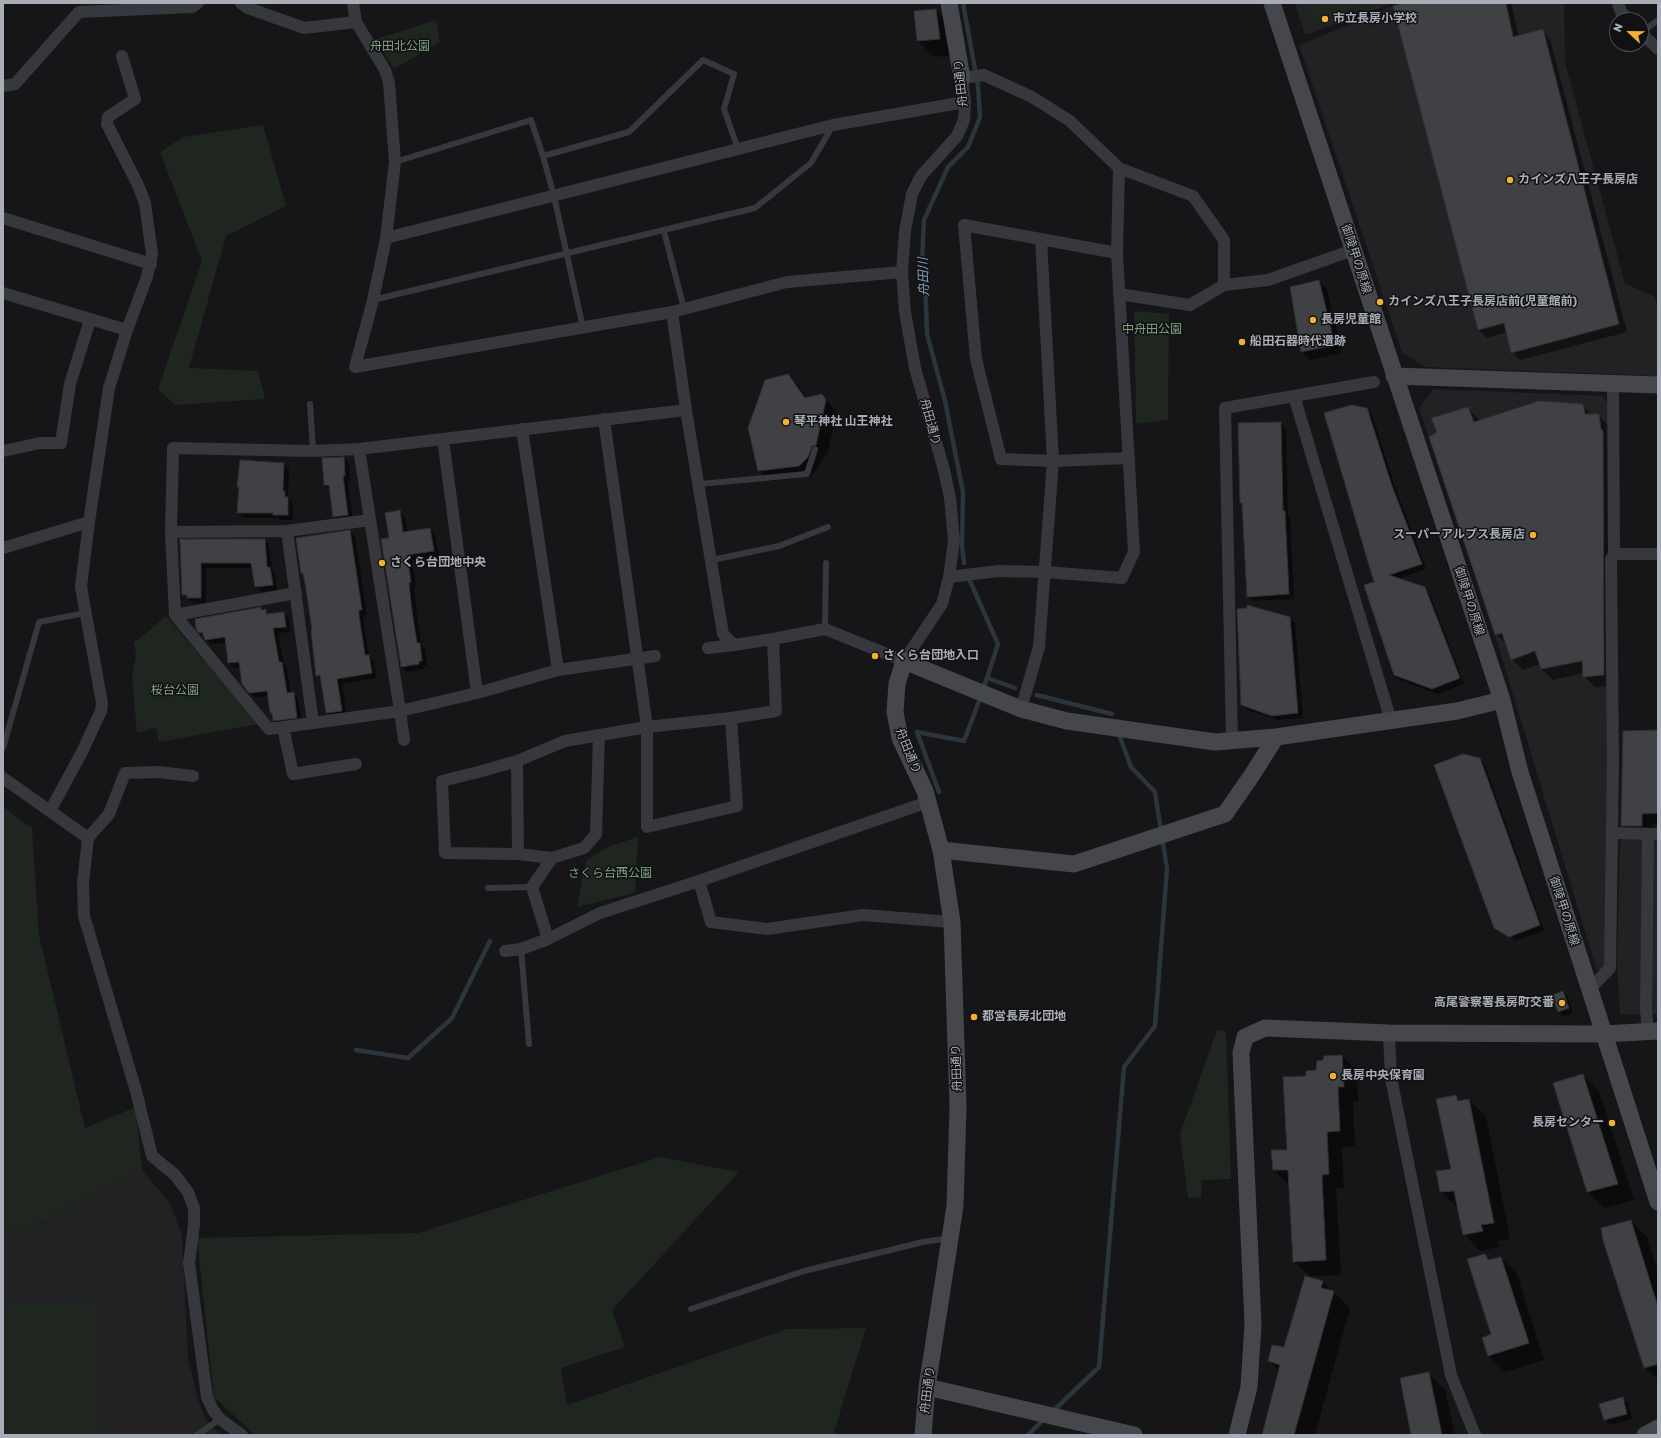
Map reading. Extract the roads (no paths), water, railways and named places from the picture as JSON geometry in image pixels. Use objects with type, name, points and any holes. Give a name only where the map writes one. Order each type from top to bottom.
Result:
[{"type":"street","points":[[3,86],[15,84],[80,8],[192,7],[198,3]]},
{"type":"street","points":[[240,3],[248,8],[304,28],[356,22]]},
{"type":"street","points":[[352,3],[356,22],[385,70],[389,83],[395,162],[386,238],[373,300],[355,367],[678,311],[787,282],[902,272]]},
{"type":"street","name":"舟田通り","points":[[923,1435],[927,1387],[956,1206],[958,1107],[952,922],[941,850],[928,802],[925,791],[900,738],[895,712],[897,684],[904,661],[942,604],[949,577],[954,541],[950,498],[910,347],[905,312],[902,272],[905,231],[912,194],[921,176],[957,136],[964,120],[965,78],[949,3]]},
{"type":"street","name":"御陵甲の原線","points":[[1272,3],[1502,700],[1520,772],[1658,1202]]},
{"type":"street","points":[[1649,41],[1658,49]]},
{"type":"street","points":[[50,811],[82,752],[101,711],[102,703],[85,613],[82,588],[89,522],[109,388],[127,330],[151,264],[152,254],[144,203],[138,185],[107,124],[108,117],[135,99],[122,56]]},
{"type":"street","points":[[965,78],[984,75],[1032,97],[1070,121],[1119,168],[1193,196],[1224,240],[1224,285]]},
{"type":"street","points":[[386,238],[833,125],[964,102]]},
{"type":"street","points":[[949,577],[998,571],[1046,572],[1122,578],[1134,552],[1117,253],[1119,168]]},
{"type":"street","points":[[3,218],[151,264]]},
{"type":"street","points":[[1117,253],[964,225],[976,359],[1002,459],[1053,460],[1129,458]]},
{"type":"street","points":[[1020,709],[1039,647],[1046,572],[1053,460],[1041,239]]},
{"type":"street","points":[[1119,294],[1190,305],[1224,285],[1268,280],[1353,250]]},
{"type":"street","points":[[3,293],[127,330]]},
{"type":"street","points":[[678,311],[686,410],[700,484],[724,634],[734,644]]},
{"type":"street","points":[[3,451],[40,443],[61,443],[70,384],[90,320]]},
{"type":"street","points":[[1394,376],[1658,385]]},
{"type":"street","points":[[1232,740],[1225,408],[1374,382]]},
{"type":"street","points":[[1589,990],[1610,968],[1612,833],[1611,559],[1614,554],[1613,384]]},
{"type":"street","points":[[1294,396],[1391,721]]},
{"type":"street","points":[[655,656],[558,670],[477,693],[400,712],[269,729],[175,614],[171,532],[173,448],[313,451],[360,449],[686,410]]},
{"type":"street","points":[[604,419],[648,727],[647,827],[737,806],[731,718]]},
{"type":"street","points":[[522,429],[558,670]]},
{"type":"street","points":[[443,438],[477,693]]},
{"type":"street","points":[[360,449],[404,740]]},
{"type":"street","points":[[171,532],[288,531],[370,520]]},
{"type":"street","points":[[3,548],[89,522]]},
{"type":"street","points":[[288,531],[314,723]]},
{"type":"street","points":[[1614,554],[1658,554]]},
{"type":"street","points":[[175,614],[296,593]]},
{"type":"street","points":[[708,648],[773,639],[825,629],[1020,709],[1067,721],[1216,742],[1276,737],[1391,721],[1457,711],[1502,700]]},
{"type":"street","points":[[599,735],[596,834],[584,848],[552,858],[518,854],[445,852],[442,781],[517,760],[565,741],[599,735],[648,727],[731,718],[776,711],[773,639]]},
{"type":"street","points":[[283,727],[293,774],[356,764]]},
{"type":"street","points":[[941,850],[1074,864],[1172,832],[1225,814],[1276,737]]},
{"type":"street","points":[[517,760],[518,854]]},
{"type":"street","points":[[193,776],[158,772],[125,773],[109,814],[88,838],[83,883],[84,916],[138,1098],[152,1156],[175,1175],[188,1192],[194,1208],[194,1225],[189,1263],[207,1397],[213,1410],[220,1419],[242,1435]]},
{"type":"street","points":[[3,778],[88,838]]},
{"type":"street","points":[[505,951],[521,949],[548,939],[600,913],[699,881],[928,802]]},
{"type":"street","points":[[1237,1435],[1249,1387],[1253,1325],[1241,1053],[1245,1037],[1265,1028],[1389,1033],[1603,1034],[1653,1031],[1646,1010],[1652,972],[1653,834],[1612,833]]},
{"type":"street","points":[[548,939],[532,887],[552,858]]},
{"type":"street","points":[[699,881],[711,922],[767,929],[863,915],[952,922]]},
{"type":"street","points":[[1389,1033],[1391,1078],[1451,1375],[1475,1435]]},
{"type":"street","points":[[927,1387],[1127,1434]]},
{"type":"street","points":[[1645,1435],[1658,1428]]},
{"type":"lane","points":[[1649,27],[1658,20]]},
{"type":"lane","points":[[543,156],[629,132],[703,60],[734,74],[724,109],[738,149]]},
{"type":"lane","points":[[395,162],[531,120],[554,196],[568,254],[583,328]]},
{"type":"lane","points":[[373,300],[755,208],[811,163],[833,125]]},
{"type":"lane","points":[[664,231],[678,311]]},
{"type":"lane","points":[[310,404],[313,451]]},
{"type":"lane","points":[[700,484],[807,474],[815,449]]},
{"type":"lane","points":[[712,560],[779,546],[828,527]]},
{"type":"lane","points":[[825,629],[826,563]]},
{"type":"lane","points":[[3,748],[39,622],[85,613]]},
{"type":"lane","points":[[488,888],[532,887]]},
{"type":"lane","points":[[521,949],[529,1044]]},
{"type":"lane","points":[[691,1309],[804,1271],[923,1242],[951,1238]]},
{"type":"lane","points":[[197,1435],[220,1419]]},
{"type":"waterway","name":"舟田川","points":[[963,3],[978,86],[980,117],[968,147],[948,167],[924,220],[922,262],[925,277],[927,334],[945,401],[963,492],[962,546],[964,563]]},
{"type":"waterway","points":[[970,581],[998,644],[987,678],[1015,688]]},
{"type":"waterway","points":[[983,689],[987,678]]},
{"type":"waterway","points":[[1037,695],[1112,714]]},
{"type":"waterway","points":[[939,792],[917,732],[964,741],[981,696]]},
{"type":"waterway","points":[[1052,1412],[1099,1367],[1124,1067],[1155,1026],[1167,869],[1155,792],[1131,767],[1120,737]]},
{"type":"waterway","points":[[356,1050],[408,1058],[452,1018],[490,941]]},
{"type":"waterway","points":[[1028,1435],[1045,1418]]},
{"type":"place","name":"市立長房小学校","points":[[1325,19]]},
{"type":"place","name":"カインズ八王子長房店","points":[[1510,180]]},
{"type":"place","name":"カインズ八王子長房店前(児童館前)","points":[[1380,302]]},
{"type":"place","name":"長房児童館","points":[[1313,320]]},
{"type":"place","name":"船田石器時代遺跡","points":[[1242,342]]},
{"type":"place","name":"琴平神社 山王神社","points":[[786,422]]},
{"type":"place","name":"スーパーアルプス長房店","points":[[1533,535]]},
{"type":"place","name":"さくら台団地中央","points":[[382,563]]},
{"type":"place","name":"さくら台団地入口","points":[[875,656]]},
{"type":"place","name":"高尾警察署長房町交番","points":[[1562,1003]]},
{"type":"place","name":"都営長房北団地","points":[[974,1017]]},
{"type":"place","name":"長房中央保育園","points":[[1333,1076]]},
{"type":"place","name":"長房センター","points":[[1612,1123]]},
{"type":"park label","name":"舟田北公園","points":[[400,47]]},
{"type":"park label","name":"中舟田公園","points":[[1152,330]]},
{"type":"park label","name":"桜台公園","points":[[175,691]]},
{"type":"park label","name":"さくら台西公園","points":[[610,874]]}]
